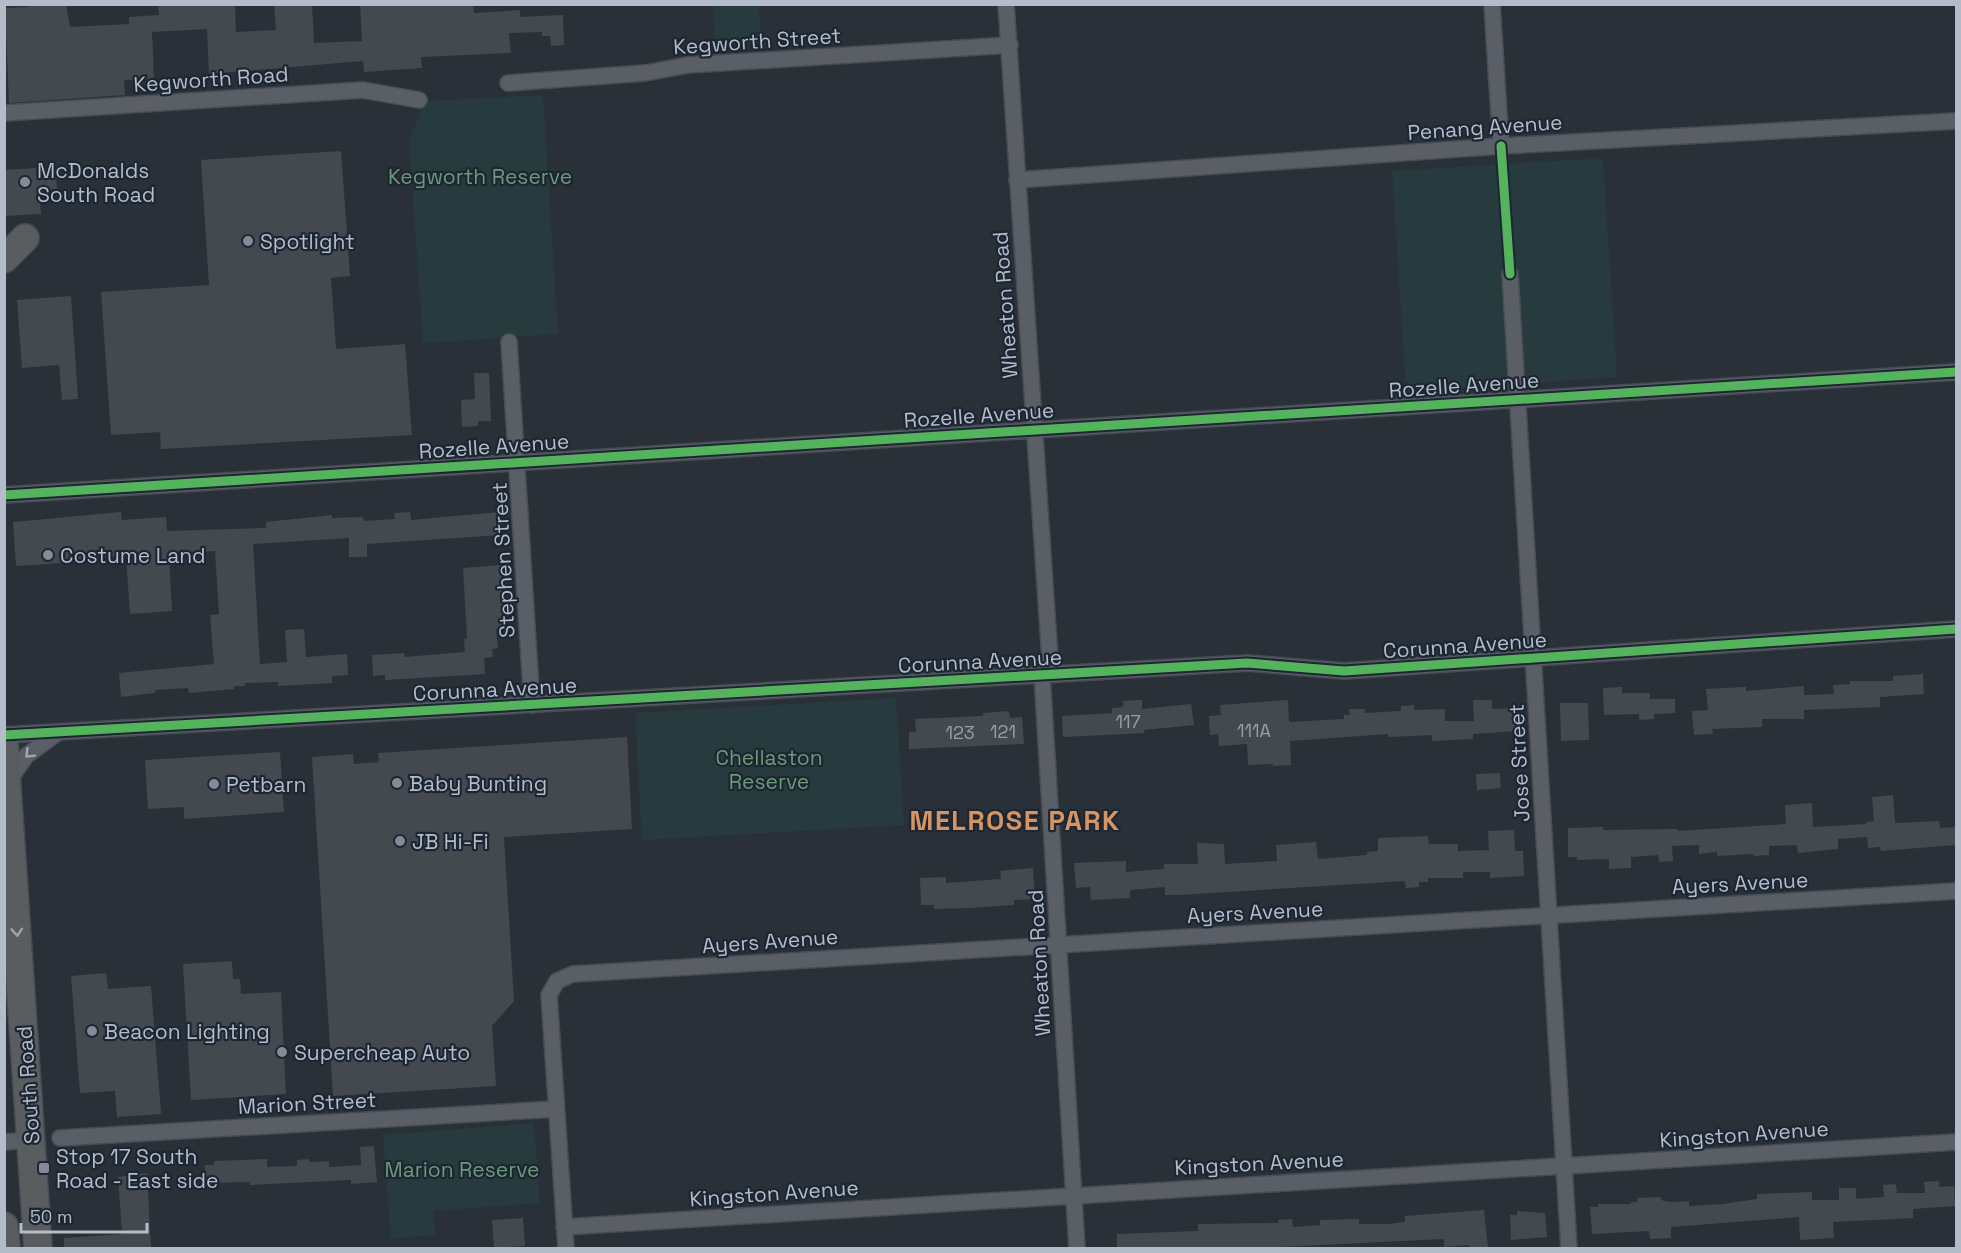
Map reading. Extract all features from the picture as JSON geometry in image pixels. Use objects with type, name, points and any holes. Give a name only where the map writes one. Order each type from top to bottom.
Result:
[{"type":"highway","points":[[4,259],[25,238]]},
{"type":"highway","name":"South Road","points":[[4,743],[38,1248]]},
{"type":"highway","points":[[4,1226],[6,1248]]},
{"type":"street","name":"Wheaton Road","points":[[1006,4],[1035,430],[1059,944],[1077,1248]]},
{"type":"street","points":[[1492,4],[1502,146]]},
{"type":"street","name":"Kegworth Street","points":[[508,83],[645,73],[688,65],[1010,45]]},
{"type":"street","name":"Kegworth Road","points":[[4,113],[363,90],[418,100]]},
{"type":"street","name":"Penang Avenue","points":[[1017,180],[1502,146],[1956,121]]},
{"type":"street","name":"Jose Street","points":[[1510,274],[1569,1248]]},
{"type":"street","name":"Stephen Street","points":[[509,342],[532,705]]},
{"type":"street","name":"Rozelle Avenue","points":[[4,495],[1956,372]]},
{"type":"street","name":"Corunna Avenue","points":[[4,735],[1247,663],[1344,671],[1956,629]]},
{"type":"street","points":[[7,784],[26,756],[58,732]]},
{"type":"street","name":"Ayers Avenue","points":[[556,1109],[549,995],[557,981],[573,974],[1956,891]]},
{"type":"street","points":[[556,1109],[566,1248]]},
{"type":"street","name":"Marion Street","points":[[60,1138],[556,1109]]},
{"type":"street","points":[[4,1142],[32,1140]]},
{"type":"street","name":"Kingston Avenue","points":[[564,1227],[1956,1142]]},
{"type":"green space","points":[[713,5],[759,5],[761,44],[715,46]]},
{"type":"green space","name":"Kegworth Reserve","points":[[543,95],[558,334],[423,343],[409,141],[425,101]]},
{"type":"green space","points":[[1603,158],[1617,377],[1406,391],[1392,171]]},
{"type":"green space","name":"Chellaston Reserve","points":[[896,698],[904,825],[642,840],[635,713]]},
{"type":"green space","name":"Marion Reserve","points":[[534,1123],[540,1203],[433,1211],[435,1235],[391,1238],[383,1135]]},
{"type":"building","points":[[28,4],[66,4],[70,27],[129,24],[129,17],[159,15],[158,4],[235,4],[236,32],[276,30],[274,4],[312,4],[314,43],[362,41],[360,4],[473,4],[474,13],[520,10],[520,17],[563,15],[564,45],[551,46],[550,36],[542,36],[542,32],[509,33],[511,53],[421,57],[422,68],[364,72],[363,61],[209,74],[207,29],[152,32],[154,79],[124,80],[125,95],[9,103],[5,8],[28,7]]},
{"type":"building","points":[[341,151],[350,276],[331,278],[336,349],[405,344],[412,435],[161,449],[160,432],[111,435],[101,292],[209,285],[201,160]]},
{"type":"building","points":[[36,168],[36,175],[56,174],[57,189],[39,190],[41,214],[4,216],[4,170]]},
{"type":"building","points":[[71,296],[78,399],[62,400],[59,365],[22,368],[17,300]]},
{"type":"building","points":[[474,373],[489,373],[491,421],[478,421],[478,426],[462,427],[461,400],[475,399]]},
{"type":"building","points":[[121,512],[122,520],[166,517],[167,531],[266,528],[266,522],[332,515],[332,518],[363,517],[364,521],[395,519],[394,513],[410,512],[411,520],[499,512],[500,535],[367,544],[367,557],[349,557],[349,538],[253,544],[260,664],[287,662],[285,630],[304,629],[306,657],[347,654],[348,675],[332,676],[332,683],[278,686],[278,682],[245,683],[245,686],[234,686],[234,689],[189,693],[188,688],[155,690],[155,693],[121,697],[119,673],[214,664],[210,615],[219,614],[215,551],[169,554],[172,611],[130,614],[126,556],[92,558],[92,561],[16,566],[13,522]]},
{"type":"building","points":[[501,565],[506,629],[496,629],[498,648],[492,649],[493,657],[484,658],[485,674],[385,680],[385,675],[373,676],[372,655],[404,653],[405,657],[465,652],[464,639],[467,638],[463,568]]},
{"type":"building","points":[[1923,674],[1924,694],[1880,697],[1880,707],[1804,710],[1804,719],[1762,719],[1762,727],[1712,729],[1713,734],[1694,735],[1692,711],[1708,710],[1706,689],[1746,687],[1746,691],[1804,686],[1804,695],[1834,694],[1833,685],[1850,684],[1849,681],[1893,681],[1893,676]]},
{"type":"building","points":[[1622,687],[1622,693],[1650,693],[1650,699],[1675,699],[1675,713],[1654,714],[1654,719],[1639,720],[1639,714],[1604,715],[1603,688]]},
{"type":"building","points":[[1142,700],[1142,709],[1191,704],[1194,725],[1144,730],[1144,733],[1063,737],[1062,716],[1112,713],[1112,708],[1123,707],[1123,701]]},
{"type":"building","points":[[1288,700],[1289,722],[1344,719],[1344,715],[1350,715],[1349,709],[1365,709],[1365,713],[1401,711],[1401,706],[1414,705],[1414,710],[1445,709],[1445,721],[1474,721],[1473,700],[1492,700],[1492,709],[1516,708],[1517,731],[1473,734],[1473,739],[1432,741],[1432,735],[1388,737],[1388,734],[1290,741],[1291,765],[1273,766],[1273,764],[1248,765],[1247,744],[1219,746],[1218,734],[1210,735],[1209,716],[1221,715],[1220,705]]},
{"type":"building","points":[[1560,703],[1588,703],[1589,740],[1561,741]]},
{"type":"building","points":[[1009,711],[1010,718],[1022,717],[1024,744],[909,749],[909,732],[916,732],[915,719],[983,716],[983,713]]},
{"type":"building","points":[[627,737],[632,829],[504,837],[514,1001],[492,1026],[496,1086],[333,1096],[312,757],[353,754],[354,764],[379,762],[378,753]]},
{"type":"building","name":"Petbarn","points":[[280,752],[284,812],[184,819],[184,807],[148,809],[145,760]]},
{"type":"building","points":[[1500,773],[1501,788],[1477,790],[1476,774]]},
{"type":"building","points":[[1893,795],[1895,823],[1939,821],[1940,828],[1956,827],[1956,845],[1881,851],[1880,847],[1868,848],[1867,837],[1838,839],[1838,849],[1798,853],[1797,845],[1769,846],[1769,855],[1754,856],[1753,854],[1717,856],[1717,852],[1699,854],[1699,845],[1672,846],[1673,861],[1659,862],[1658,855],[1631,857],[1631,868],[1609,869],[1609,859],[1577,860],[1577,857],[1568,857],[1568,828],[1677,829],[1678,831],[1786,824],[1785,805],[1812,803],[1813,827],[1866,824],[1866,822],[1874,821],[1872,797]]},
{"type":"building","points":[[1514,830],[1515,851],[1523,851],[1524,876],[1490,878],[1490,872],[1463,872],[1463,878],[1428,878],[1428,882],[1419,882],[1419,887],[1406,888],[1405,881],[1179,895],[1165,895],[1165,887],[1130,890],[1130,898],[1091,900],[1090,887],[1076,888],[1074,863],[1126,861],[1126,872],[1164,869],[1164,864],[1198,864],[1197,843],[1224,844],[1225,864],[1277,861],[1276,845],[1316,842],[1318,859],[1367,855],[1367,852],[1378,851],[1378,838],[1428,836],[1429,844],[1458,844],[1458,851],[1489,850],[1488,831]]},
{"type":"building","points":[[1033,868],[1035,899],[1014,900],[1014,905],[970,908],[934,909],[934,905],[921,905],[920,878],[946,877],[946,883],[1001,879],[1000,871]]},
{"type":"building","points":[[232,961],[233,979],[240,979],[241,994],[281,992],[286,1094],[191,1100],[183,964]]},
{"type":"building","points":[[106,973],[108,989],[151,986],[161,1114],[117,1117],[115,1091],[80,1093],[71,976]]},
{"type":"building","points":[[374,1146],[377,1182],[351,1184],[351,1180],[250,1185],[250,1182],[206,1183],[205,1165],[214,1165],[214,1161],[267,1159],[267,1167],[297,1166],[297,1160],[309,1159],[310,1162],[329,1161],[329,1167],[361,1165],[360,1147]]},
{"type":"building","points":[[147,1173],[151,1248],[64,1248],[64,1238],[122,1234],[118,1177]]},
{"type":"building","points":[[1939,1181],[1939,1187],[1954,1186],[1955,1206],[1913,1209],[1913,1218],[1833,1222],[1834,1238],[1800,1240],[1799,1217],[1671,1227],[1671,1238],[1650,1239],[1649,1231],[1592,1234],[1590,1207],[1598,1207],[1598,1204],[1631,1204],[1631,1202],[1637,1202],[1638,1198],[1661,1197],[1661,1200],[1669,1202],[1689,1201],[1689,1206],[1757,1199],[1757,1194],[1812,1192],[1812,1200],[1839,1200],[1839,1188],[1856,1188],[1856,1199],[1884,1197],[1883,1185],[1896,1184],[1897,1193],[1925,1193],[1924,1182]]},
{"type":"building","points":[[1484,1210],[1488,1248],[1470,1248],[1469,1245],[1444,1247],[1444,1239],[1262,1248],[1117,1248],[1117,1234],[1198,1231],[1198,1224],[1279,1223],[1278,1220],[1292,1219],[1293,1227],[1320,1225],[1320,1220],[1359,1219],[1359,1224],[1388,1224],[1405,1222],[1405,1216]]},
{"type":"building","points":[[1517,1211],[1545,1213],[1547,1237],[1511,1240],[1510,1215],[1517,1215]]},
{"type":"building","points":[[523,1218],[525,1246],[494,1248],[492,1220]]},
{"type":"cycle path","points":[[1501,146],[1510,274]]},
{"type":"cycle path","points":[[4,495],[1956,372]]},
{"type":"cycle path","points":[[4,735],[1247,663],[1344,671],[1956,629]]},
{"type":"place","name":"McDonalds South Road","points":[[25,182]]},
{"type":"place","name":"Spotlight","points":[[248,241]]},
{"type":"place","name":"Costume Land","points":[[48,555]]},
{"type":"place","name":"Baby Bunting","points":[[397,783]]},
{"type":"place","name":"Petbarn","points":[[214,784]]},
{"type":"place","name":"JB Hi-Fi","points":[[400,841]]},
{"type":"place","name":"Beacon Lighting","points":[[92,1031]]},
{"type":"place","name":"Supercheap Auto","points":[[282,1052]]},
{"type":"place","name":"Stop 17 South Road - East side","points":[[44,1168]]},
{"type":"district","name":"MELROSE PARK","points":[[1015,820]]}]
